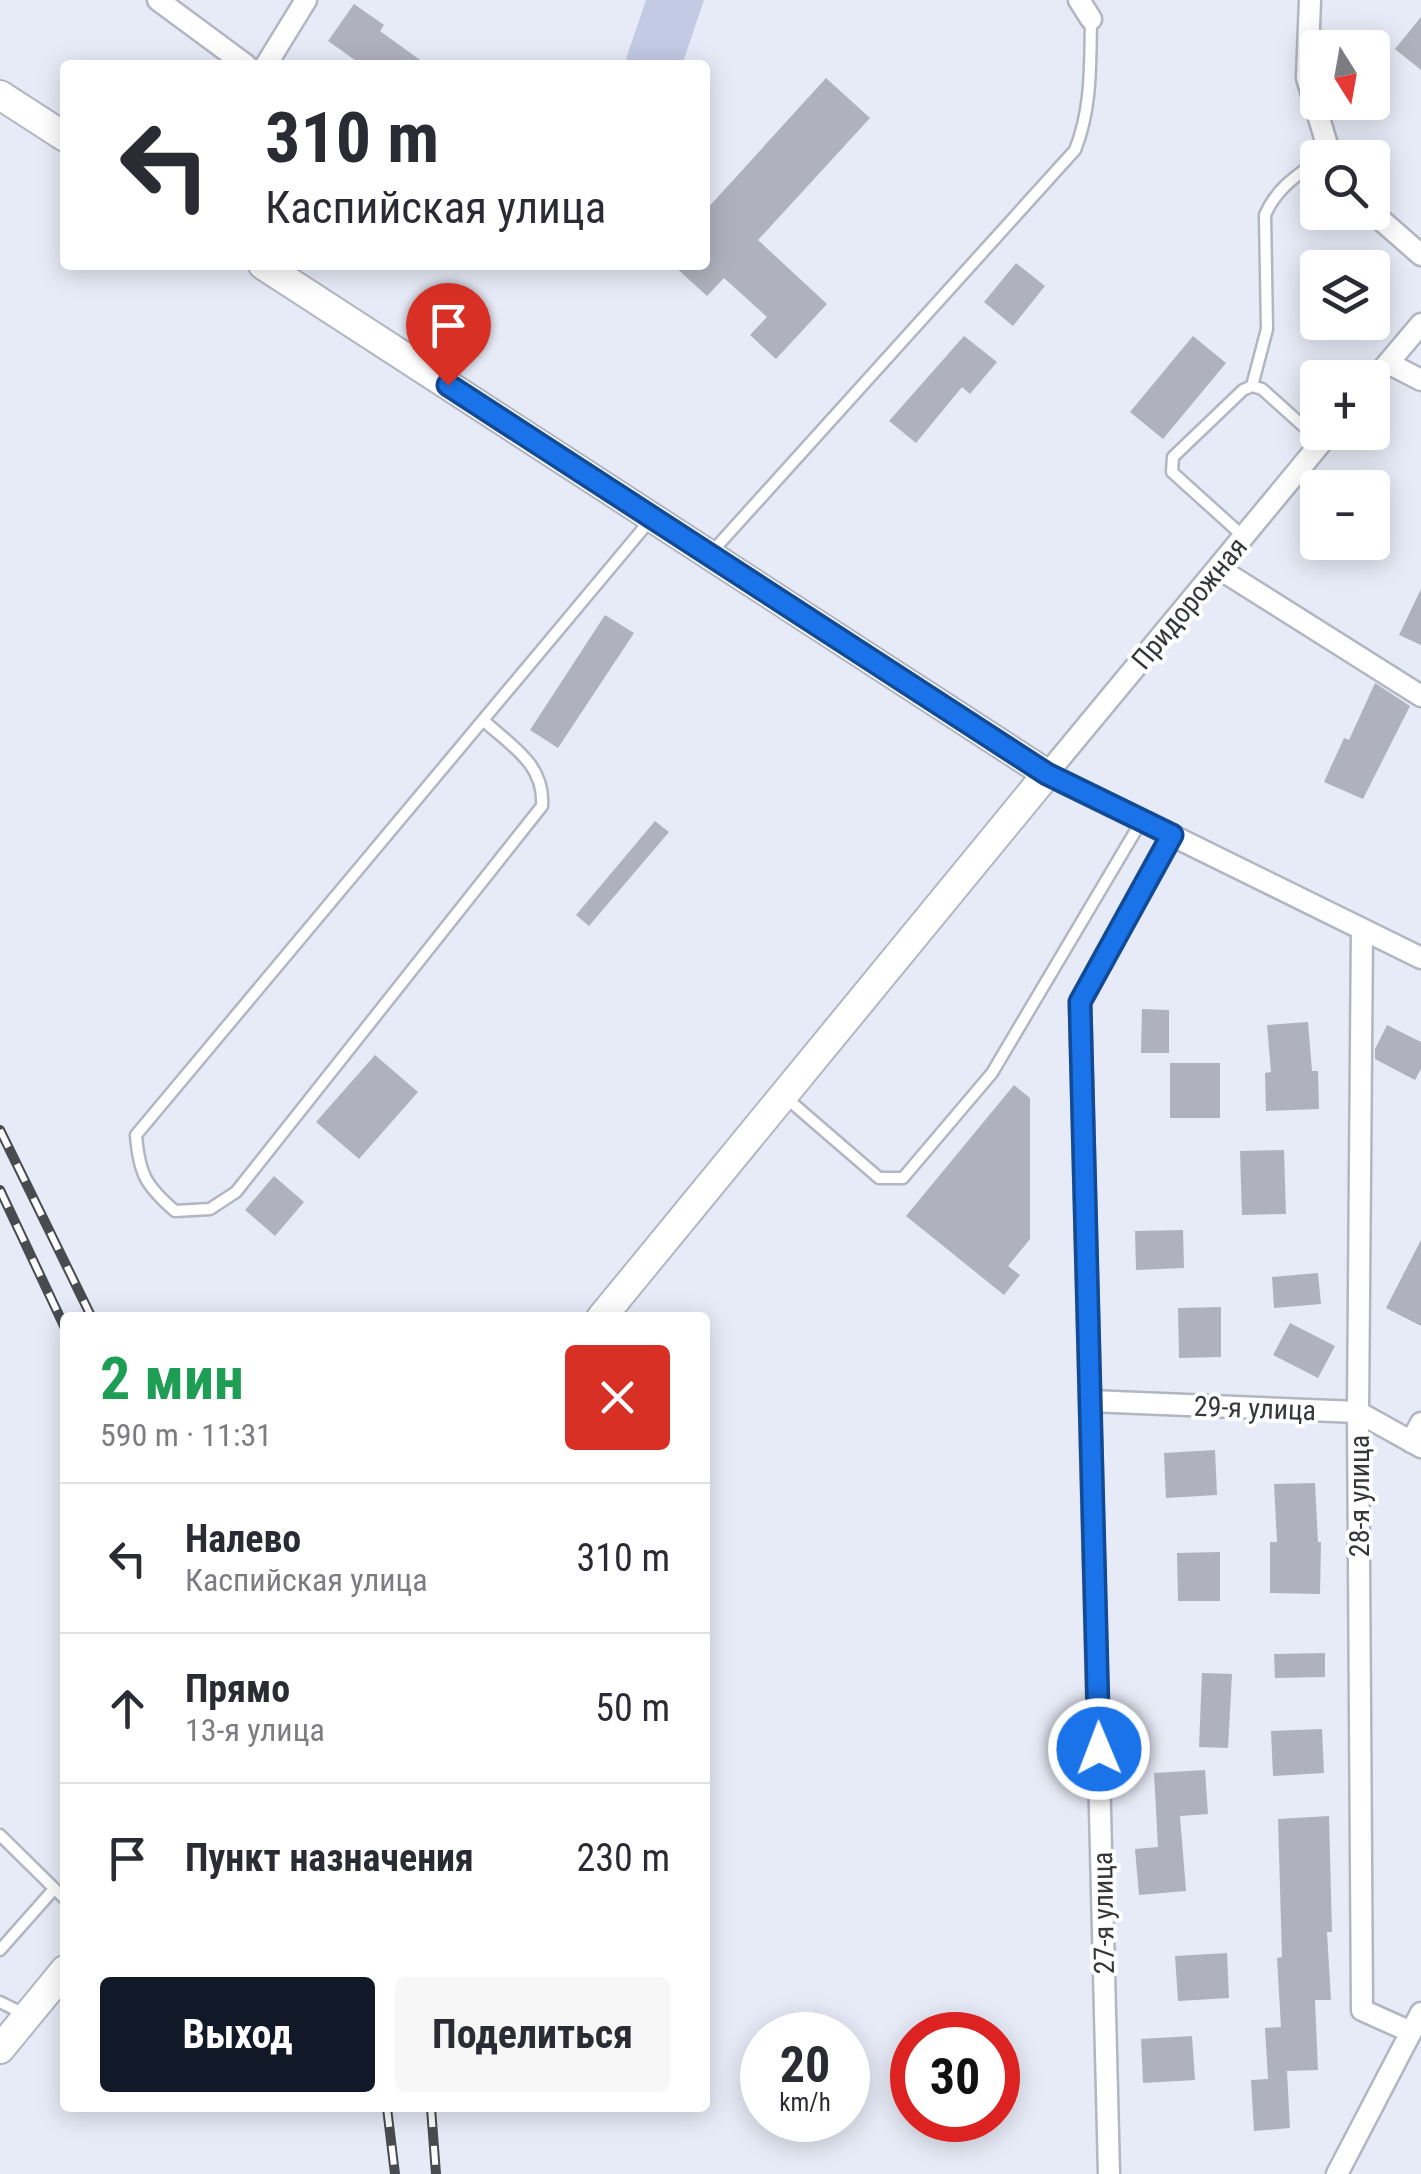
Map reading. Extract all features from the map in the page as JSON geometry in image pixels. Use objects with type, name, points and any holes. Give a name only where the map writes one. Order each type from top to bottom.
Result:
[{"type":"street","points":[[158,0],[239,60]]},
{"type":"street","points":[[269,60],[306,0]]},
{"type":"street","points":[[1079,0],[1092,19]]},
{"type":"street","points":[[1310,0],[1307,78],[1320,140]]},
{"type":"street","points":[[0,94],[60,134]]},
{"type":"street","points":[[1390,228],[1421,255]]},
{"type":"street","points":[[270,270],[1047,774],[1421,958]]},
{"type":"street","points":[[1390,362],[1421,324]]},
{"type":"street","points":[[1390,365],[1421,380]]},
{"type":"street","name":"Придорожная","points":[[1047,774],[1316,450]]},
{"type":"street","points":[[1218,568],[1421,696]]},
{"type":"street","points":[[606,1312],[1047,774]]},
{"type":"street","name":"27-я улица","points":[[1110,2174],[1080,1002],[1172,835]]},
{"type":"street","name":"28-я улица","points":[[1362,929],[1358,1412],[1362,2010],[1416,2023]]},
{"type":"street","name":"29-я улица","points":[[1090,1401],[1358,1412],[1418,1437]]},
{"type":"street","points":[[0,2049],[60,1976]]},
{"type":"street","points":[[1337,2174],[1416,2023]]},
{"type":"lane","points":[[710,555],[1076,150],[1090,96],[1092,19]]},
{"type":"lane","points":[[1252,386],[1267,329],[1265,215],[1272,199],[1300,174]]},
{"type":"lane","points":[[1244,537],[1172,472],[1173,458],[1243,390],[1252,386],[1262,389],[1300,418]]},
{"type":"lane","points":[[483,720],[536,770],[543,786],[542,806],[236,1192],[210,1209],[176,1212],[149,1189],[138,1160],[136,1135],[483,720],[652,518]]},
{"type":"lane","points":[[784,1095],[879,1178],[903,1178],[992,1073],[1142,820]]},
{"type":"lane","points":[[0,1835],[60,1894]]},
{"type":"lane","points":[[0,1950],[54,1889]]},
{"type":"lane","points":[[0,2002],[27,2016]]},
{"type":"shaded area","points":[[646,0],[704,0],[684,60],[626,60]]},
{"type":"building","points":[[354,4],[384,25],[380,31],[420,60],[355,60],[328,41]]},
{"type":"building","points":[[1421,17],[1421,70],[1395,49]]},
{"type":"building","points":[[826,78],[870,118],[758,240],[827,304],[776,359],[750,335],[767,317],[724,278],[707,296],[678,270],[710,270],[710,206]]},
{"type":"building","points":[[1016,263],[1045,286],[1013,326],[984,302]]},
{"type":"building","points":[[964,336],[997,362],[970,394],[962,387],[916,443],[889,421]]},
{"type":"building","points":[[1193,336],[1226,363],[1163,439],[1130,412]]},
{"type":"building","points":[[1421,589],[1421,645],[1399,635]]},
{"type":"building","points":[[605,615],[634,633],[558,748],[530,730]]},
{"type":"building","points":[[1375,683],[1410,706],[1363,799],[1324,782]]},
{"type":"building","points":[[655,821],[669,832],[589,926],[576,915]]},
{"type":"building","points":[[1142,1009],[1169,1010],[1169,1053],[1141,1053]]},
{"type":"building","points":[[1308,1022],[1312,1071],[1318,1071],[1319,1109],[1266,1111],[1265,1073],[1271,1072],[1267,1025]]},
{"type":"building","points":[[1387,1025],[1421,1042],[1421,1069],[1415,1080],[1375,1059],[1375,1049]]},
{"type":"building","points":[[375,1055],[418,1092],[359,1159],[316,1122]]},
{"type":"building","points":[[1170,1063],[1220,1063],[1220,1118],[1170,1118]]},
{"type":"building","points":[[1014,1085],[1030,1098],[1030,1239],[1008,1266],[1020,1275],[1004,1295],[906,1216]]},
{"type":"building","points":[[1284,1150],[1286,1214],[1242,1215],[1240,1151]]},
{"type":"building","points":[[274,1176],[304,1202],[275,1236],[245,1210]]},
{"type":"building","points":[[1183,1230],[1184,1268],[1136,1270],[1135,1231]]},
{"type":"building","points":[[1421,1240],[1421,1326],[1386,1308]]},
{"type":"building","points":[[1318,1273],[1321,1304],[1274,1308],[1272,1277]]},
{"type":"building","points":[[1221,1307],[1221,1357],[1179,1358],[1178,1308]]},
{"type":"building","points":[[1290,1323],[1335,1346],[1318,1378],[1273,1355]]},
{"type":"building","points":[[1215,1450],[1217,1495],[1166,1498],[1164,1453]]},
{"type":"building","points":[[1315,1483],[1321,1542],[1320,1594],[1270,1593],[1270,1542],[1277,1542],[1274,1484]]},
{"type":"building","points":[[1220,1552],[1220,1601],[1178,1601],[1177,1553]]},
{"type":"building","points":[[1325,1653],[1325,1677],[1275,1678],[1274,1654]]},
{"type":"building","points":[[1202,1673],[1232,1674],[1228,1748],[1199,1747]]},
{"type":"building","points":[[1322,1729],[1324,1773],[1273,1776],[1271,1731]]},
{"type":"building","points":[[1205,1770],[1208,1814],[1180,1816],[1186,1891],[1139,1895],[1135,1849],[1158,1847],[1154,1773]]},
{"type":"building","points":[[1329,1816],[1332,1932],[1327,1932],[1331,2000],[1315,2000],[1318,2070],[1287,2071],[1290,2128],[1254,2131],[1251,2080],[1268,2079],[1265,2028],[1281,2027],[1277,1958],[1282,1957],[1278,1819]]},
{"type":"building","points":[[1227,1953],[1229,1998],[1178,2001],[1175,1956]]},
{"type":"building","points":[[1192,2036],[1195,2080],[1143,2083],[1141,2039]]},
{"type":"railway","points":[[0,1130],[89,1312]]},
{"type":"railway","points":[[0,1190],[60,1317]]},
{"type":"railway","points":[[387,2112],[395,2174]]},
{"type":"railway","points":[[431,2112],[436,2174]]},
{"type":"route","points":[[448,385],[1047,774],[1172,835],[1080,1002],[1099,1749]]}]
